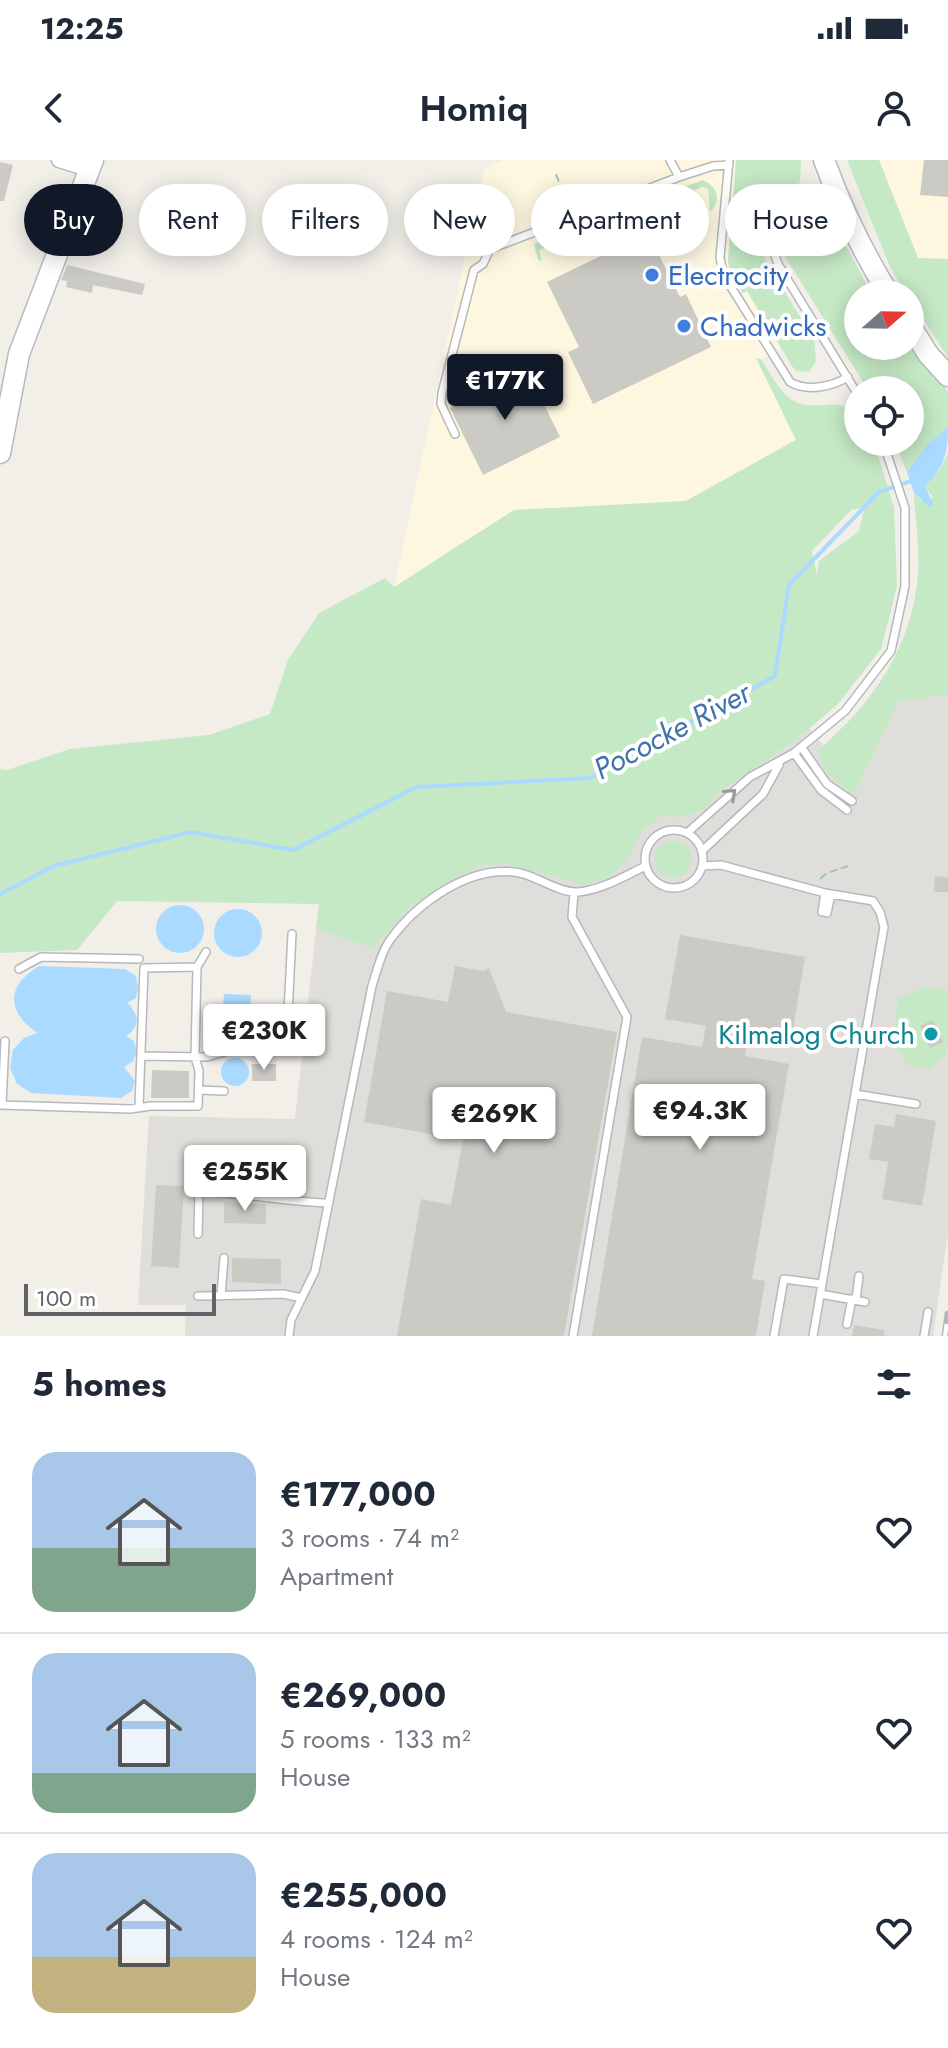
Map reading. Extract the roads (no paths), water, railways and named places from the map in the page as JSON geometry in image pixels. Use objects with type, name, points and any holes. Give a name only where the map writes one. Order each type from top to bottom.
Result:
[{"type":"street","points":[[0,453],[19,354],[90,165],[59,160]]},
{"type":"street","points":[[824,160],[832,183],[880,280]]},
{"type":"street","points":[[924,348],[948,376]]},
{"type":"lane","points":[[670,160],[679,177]]},
{"type":"lane","points":[[455,434],[441,404],[474,270],[483,264],[493,246],[679,177],[729,162],[720,257],[728,284],[790,382],[802,387],[820,386],[844,378]]},
{"type":"lane","points":[[832,183],[798,202],[778,222],[771,240],[778,264],[847,376]]},
{"type":"lane","points":[[687,833],[750,777],[802,748],[845,711],[891,651],[905,586],[905,508],[888,456]]},
{"type":"lane","points":[[802,748],[827,784],[852,801]]},
{"type":"lane","points":[[794,753],[821,790],[847,810]]},
{"type":"lane","points":[[702,851],[763,794],[780,763]]},
{"type":"lane","points":[[678,830],[687,833],[702,851],[702,866],[692,882],[674,888],[656,882],[646,866],[647,847],[660,833],[678,830]]},
{"type":"lane","points":[[702,866],[721,865],[828,893],[873,901],[884,927],[813,1336]]},
{"type":"lane","points":[[289,1336],[291,1320],[315,1271],[372,986],[388,942],[419,908],[459,882],[490,874],[519,873],[574,893],[599,888],[646,866]]},
{"type":"lane","points":[[573,1336],[627,1017],[572,917],[574,893]]},
{"type":"lane","points":[[824,913],[828,893]]},
{"type":"lane","points":[[141,1056],[207,1057],[287,1033],[292,934]]},
{"type":"lane","points":[[5,1041],[1,1105],[198,1106],[199,1071],[195,1057],[197,967],[206,952]]},
{"type":"lane","points":[[19,969],[41,957],[139,956],[144,968],[139,1107]]},
{"type":"lane","points":[[144,968],[197,967]]},
{"type":"lane","points":[[199,1090],[224,1091]]},
{"type":"lane","points":[[855,1094],[916,1104]]},
{"type":"lane","points":[[190,1166],[199,1191],[198,1234]]},
{"type":"lane","points":[[199,1191],[241,1189],[296,1202],[329,1203]]},
{"type":"lane","points":[[273,1210],[274,1197]]},
{"type":"lane","points":[[221,1296],[224,1258]]},
{"type":"lane","points":[[847,1324],[858,1300],[859,1276]]},
{"type":"lane","points":[[774,1336],[784,1279],[822,1284]]},
{"type":"lane","points":[[198,1296],[283,1294],[302,1298]]},
{"type":"lane","points":[[820,1294],[858,1300]]},
{"type":"lane","points":[[924,1336],[928,1312]]},
{"type":"water","points":[[948,427],[944,460],[925,486],[934,505],[929,507],[914,493],[907,472],[919,456],[924,456],[927,445]]},
{"type":"water","points":[[180,905],[189,906],[197,912],[203,920],[203,938],[197,946],[189,952],[180,953],[171,952],[163,946],[157,938],[156,929],[157,920],[163,912],[171,906]]},
{"type":"water","points":[[238,909],[255,916],[262,933],[255,950],[238,957],[221,950],[214,933],[221,916]]},
{"type":"water","points":[[39,966],[125,969],[136,976],[136,998],[127,1003],[137,1020],[134,1029],[126,1036],[134,1041],[137,1051],[133,1061],[124,1067],[135,1081],[132,1091],[121,1098],[31,1093],[17,1084],[10,1068],[13,1050],[24,1038],[37,1033],[20,1016],[14,999],[20,982]]},
{"type":"water","points":[[224,994],[251,995],[249,1023],[222,1021]]},
{"type":"water","points":[[235,1058],[245,1062],[249,1072],[245,1082],[235,1086],[225,1082],[221,1072],[225,1062]]},
{"type":"waterway","name":"Pococke River","points":[[0,894],[54,866],[191,832],[293,850],[417,787],[590,778],[775,676],[789,585],[879,492],[911,481]]},
{"type":"railway","points":[[945,1336],[948,1314]]},
{"type":"place","name":"Electrocity","points":[[652,275]]},
{"type":"place","name":"Chadwicks","points":[[684,326]]},
{"type":"place","name":"Kilmalog Church","points":[[931,1034]]}]
